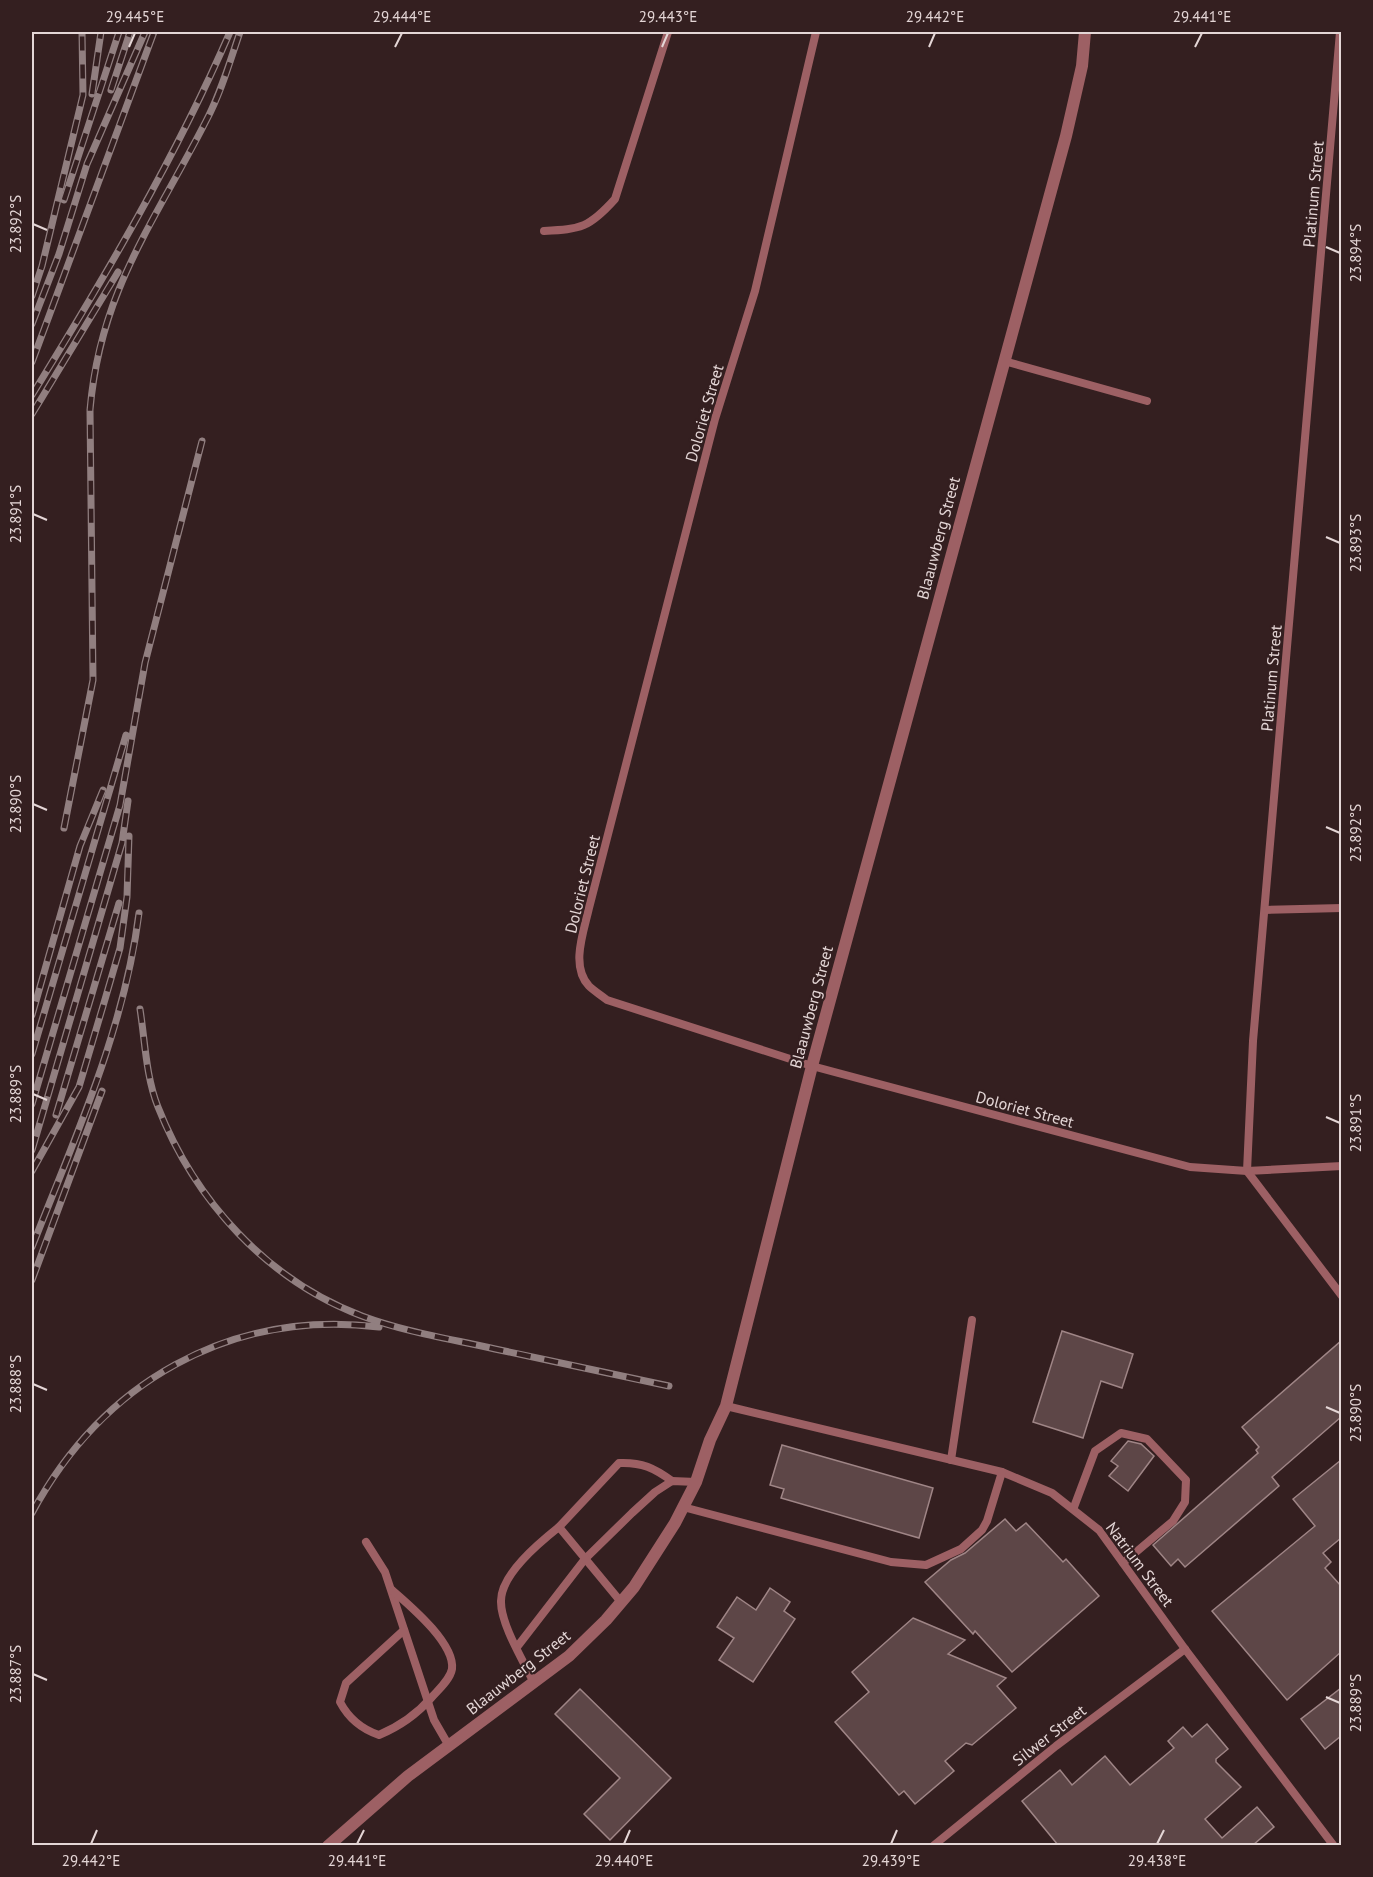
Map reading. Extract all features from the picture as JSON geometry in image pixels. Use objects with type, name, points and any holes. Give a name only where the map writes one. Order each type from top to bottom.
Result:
[{"type":"street","name":"Blaauwberg Street","points":[[328,1845],[358,1818],[449,1746],[569,1656],[621,1602],[653,1559],[696,1482],[710,1440],[726,1406],[812,1066],[1066,136],[1082,66],[1085,32]]},
{"type":"lane","points":[[544,231],[578,229],[599,217],[615,199],[668,32]]},
{"type":"lane","name":"Doloriet Street","points":[[816,32],[755,291],[715,419],[579,950],[581,971],[587,985],[608,1000],[812,1066],[1190,1167],[1247,1171],[1341,1166]]},
{"type":"lane","name":"Platinum Street","points":[[1247,1171],[1253,1041],[1341,32]]},
{"type":"lane","points":[[1004,361],[1147,401]]},
{"type":"lane","points":[[1264,910],[1341,908]]},
{"type":"lane","points":[[1247,1171],[1341,1296]]},
{"type":"lane","points":[[951,1460],[972,1320]]},
{"type":"lane","name":"Natrium Street","points":[[726,1406],[1002,1472],[1032,1483],[1074,1507],[1099,1530],[1185,1649],[1334,1845]]},
{"type":"lane","points":[[1074,1507],[1095,1451],[1121,1433],[1147,1439],[1186,1480],[1185,1502],[1173,1521],[1123,1563]]},
{"type":"lane","points":[[534,1683],[503,1616],[502,1592],[527,1555],[559,1527],[619,1463],[636,1462],[651,1467],[672,1481],[696,1482]]},
{"type":"lane","points":[[683,1507],[891,1562],[926,1565],[961,1549],[982,1530],[991,1511],[1002,1472]]},
{"type":"lane","points":[[517,1647],[585,1559],[655,1491],[672,1481]]},
{"type":"lane","points":[[559,1527],[621,1602]]},
{"type":"lane","points":[[366,1542],[385,1572],[434,1720],[449,1746]]},
{"type":"lane","points":[[392,1590],[437,1635],[451,1658],[452,1670],[428,1702],[394,1729],[378,1735],[365,1730],[347,1716],[340,1702],[346,1683],[404,1630]]},
{"type":"lane","name":"Silwer Street","points":[[933,1845],[1056,1746],[1185,1649]]},
{"type":"building","points":[[1062,1331],[1133,1354],[1122,1388],[1101,1381],[1083,1438],[1033,1422]]},
{"type":"building","points":[[1341,1341],[1341,1417],[1272,1477],[1279,1486],[1185,1567],[1178,1559],[1171,1566],[1153,1545],[1258,1453],[1256,1450],[1259,1447],[1242,1427]]},
{"type":"building","points":[[1128,1441],[1141,1444],[1154,1456],[1128,1491],[1109,1476],[1118,1466],[1111,1461]]},
{"type":"building","points":[[782,1445],[933,1488],[919,1538],[781,1498],[784,1489],[770,1485]]},
{"type":"building","points":[[1341,1460],[1341,1538],[1323,1553],[1331,1562],[1325,1568],[1341,1586],[1341,1652],[1287,1700],[1212,1611],[1315,1526],[1293,1499]]},
{"type":"building","points":[[1005,1519],[1016,1531],[1026,1523],[1063,1562],[1066,1559],[1099,1596],[1012,1672],[975,1631],[973,1634],[925,1582],[951,1560],[965,1553]]},
{"type":"building","points":[[770,1588],[790,1602],[784,1611],[795,1619],[753,1682],[719,1660],[734,1638],[717,1627],[737,1597],[756,1610]]},
{"type":"building","points":[[913,1618],[965,1640],[948,1654],[1006,1678],[997,1686],[1016,1708],[972,1745],[966,1743],[945,1761],[954,1771],[915,1804],[904,1791],[899,1795],[835,1722],[869,1692],[852,1672]]},
{"type":"building","points":[[1341,1688],[1341,1736],[1325,1749],[1301,1719]]},
{"type":"building","points":[[580,1689],[671,1778],[610,1840],[584,1814],[620,1778],[555,1714]]},
{"type":"building","points":[[1207,1724],[1228,1749],[1216,1759],[1216,1762],[1241,1787],[1205,1819],[1222,1838],[1257,1807],[1274,1827],[1253,1845],[1058,1845],[1022,1801],[1060,1770],[1072,1785],[1105,1756],[1130,1785],[1174,1748],[1168,1741],[1183,1727],[1192,1737]]},
{"type":"railway","points":[[32,296],[42,266],[83,95],[82,32]]},
{"type":"railway","points":[[92,94],[101,32]]},
{"type":"railway","points":[[64,200],[119,32]]},
{"type":"railway","points":[[111,90],[130,32]]},
{"type":"railway","points":[[32,324],[59,254],[87,164],[145,32]]},
{"type":"railway","points":[[32,362],[154,32]]},
{"type":"railway","points":[[32,395],[86,307],[162,172],[230,32]]},
{"type":"railway","points":[[64,828],[93,680],[90,410],[96,368],[105,329],[117,293],[132,259],[211,110],[240,32]]},
{"type":"railway","points":[[32,414],[118,272]]},
{"type":"railway","points":[[32,1104],[120,805],[145,663],[202,441]]},
{"type":"railway","points":[[32,1054],[126,735]]},
{"type":"railway","points":[[32,1015],[80,846],[103,790]]},
{"type":"railway","points":[[32,1150],[122,843],[128,801]]},
{"type":"railway","points":[[32,1171],[79,1087],[120,948],[127,897],[129,836]]},
{"type":"railway","points":[[56,1115],[119,903]]},
{"type":"railway","points":[[32,1247],[81,1124],[110,1042],[132,957],[139,913]]},
{"type":"railway","points":[[140,1009],[148,1071],[158,1107],[173,1141],[192,1174],[238,1233],[265,1259],[295,1281],[327,1301],[362,1316],[395,1326],[669,1386]]},
{"type":"railway","points":[[32,1280],[102,1091]]},
{"type":"railway","points":[[32,1513],[61,1467],[95,1427],[133,1392],[176,1364],[222,1344],[271,1330],[324,1324],[379,1327]]}]
